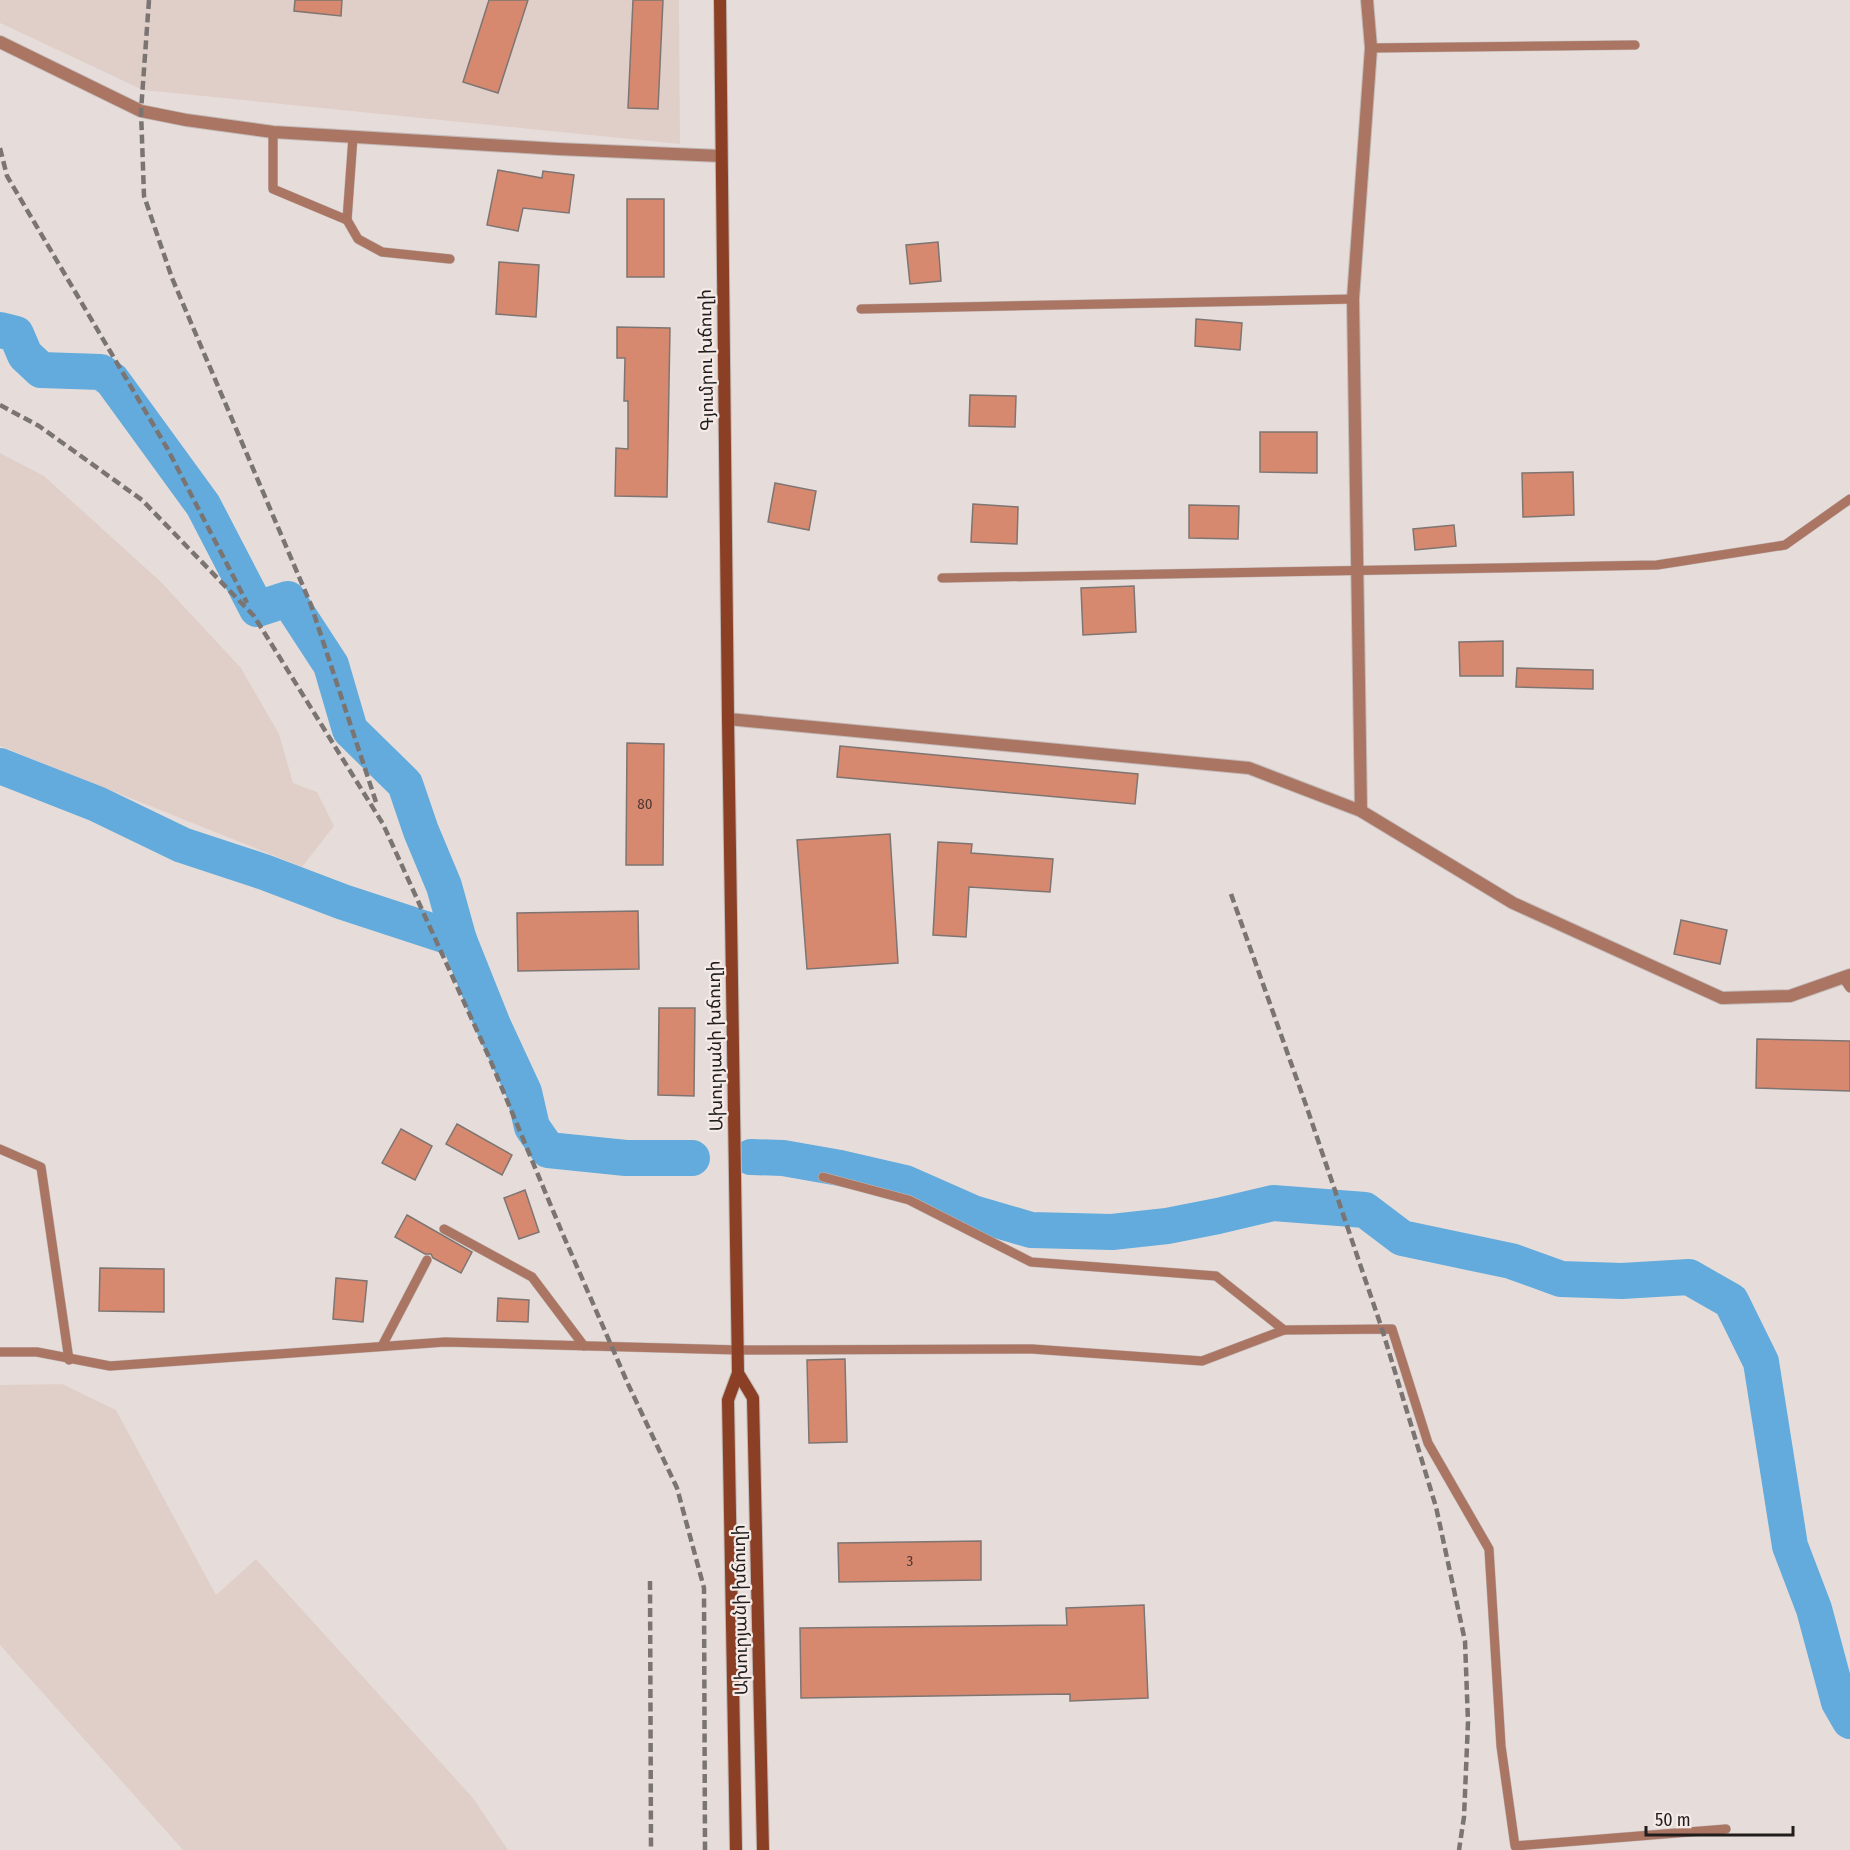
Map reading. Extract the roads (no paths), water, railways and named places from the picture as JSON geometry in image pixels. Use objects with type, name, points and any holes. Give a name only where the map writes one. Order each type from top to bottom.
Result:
[{"type":"main road","name":"Գյումրու խճուղի","points":[[720,0],[728,719]]},
{"type":"main road","name":"Ախուրյանի խճուղի","points":[[728,719],[738,1350],[738,1373],[728,1400],[736,1850]]},
{"type":"main road","name":"Ախուրյանի խճուղի","points":[[738,1373],[753,1398],[763,1850]]},
{"type":"street","points":[[1361,811],[1353,299],[1371,48],[1367,0]]},
{"type":"street","points":[[0,42],[141,111],[186,120],[273,132],[721,156]]},
{"type":"street","points":[[728,719],[1249,768],[1361,811],[1513,903],[1722,998],[1790,996],[1848,980]]},
{"type":"lane","points":[[1371,48],[1635,45]]},
{"type":"lane","points":[[273,132],[273,189],[347,220]]},
{"type":"lane","points":[[353,137],[347,220],[358,239],[382,252],[450,259]]},
{"type":"lane","points":[[861,309],[1353,299]]},
{"type":"lane","points":[[942,578],[1657,565],[1785,545],[1850,499]]},
{"type":"lane","points":[[0,1149],[41,1167],[69,1359]]},
{"type":"lane","points":[[823,1177],[909,1200],[1031,1262],[1216,1276],[1284,1330]]},
{"type":"lane","points":[[444,1229],[532,1277],[584,1346]]},
{"type":"lane","points":[[382,1346],[427,1260]]},
{"type":"lane","points":[[0,1352],[37,1352],[110,1366],[446,1342],[738,1350],[1032,1349],[1202,1361],[1284,1330],[1392,1329],[1428,1443],[1490,1549],[1501,1746],[1515,1846],[1726,1829]]},
{"type":"waterway","points":[[0,330],[16,334],[25,355],[41,370],[101,372],[112,380],[203,505],[257,609],[288,599],[331,665],[350,730],[405,784],[421,831],[444,886],[459,940],[493,1025],[524,1092],[532,1127],[548,1150],[626,1158],[692,1158]]},
{"type":"waterway","points":[[0,766],[97,804],[182,845],[459,940]]},
{"type":"waterway","points":[[751,1157],[783,1158],[905,1183],[973,1213],[1031,1230],[1112,1232],[1167,1226],[1273,1203],[1365,1210],[1402,1238],[1511,1261],[1561,1279],[1622,1281],[1689,1277],[1731,1301],[1761,1362],[1790,1546],[1814,1609],[1839,1702],[1850,1721]]},
{"type":"railway","points":[[149,0],[141,111],[144,196],[172,278],[311,605],[376,802]]},
{"type":"railway","points":[[0,148],[7,176],[167,448],[247,603]]},
{"type":"railway","points":[[0,405],[39,426],[142,500],[254,616],[383,824],[489,1057],[628,1384],[677,1488],[704,1588],[705,1850]]},
{"type":"railway","points":[[1231,894],[1382,1329],[1436,1507],[1465,1641],[1468,1722],[1464,1817],[1459,1850]]},
{"type":"railway","points":[[650,1581],[651,1850]]}]
